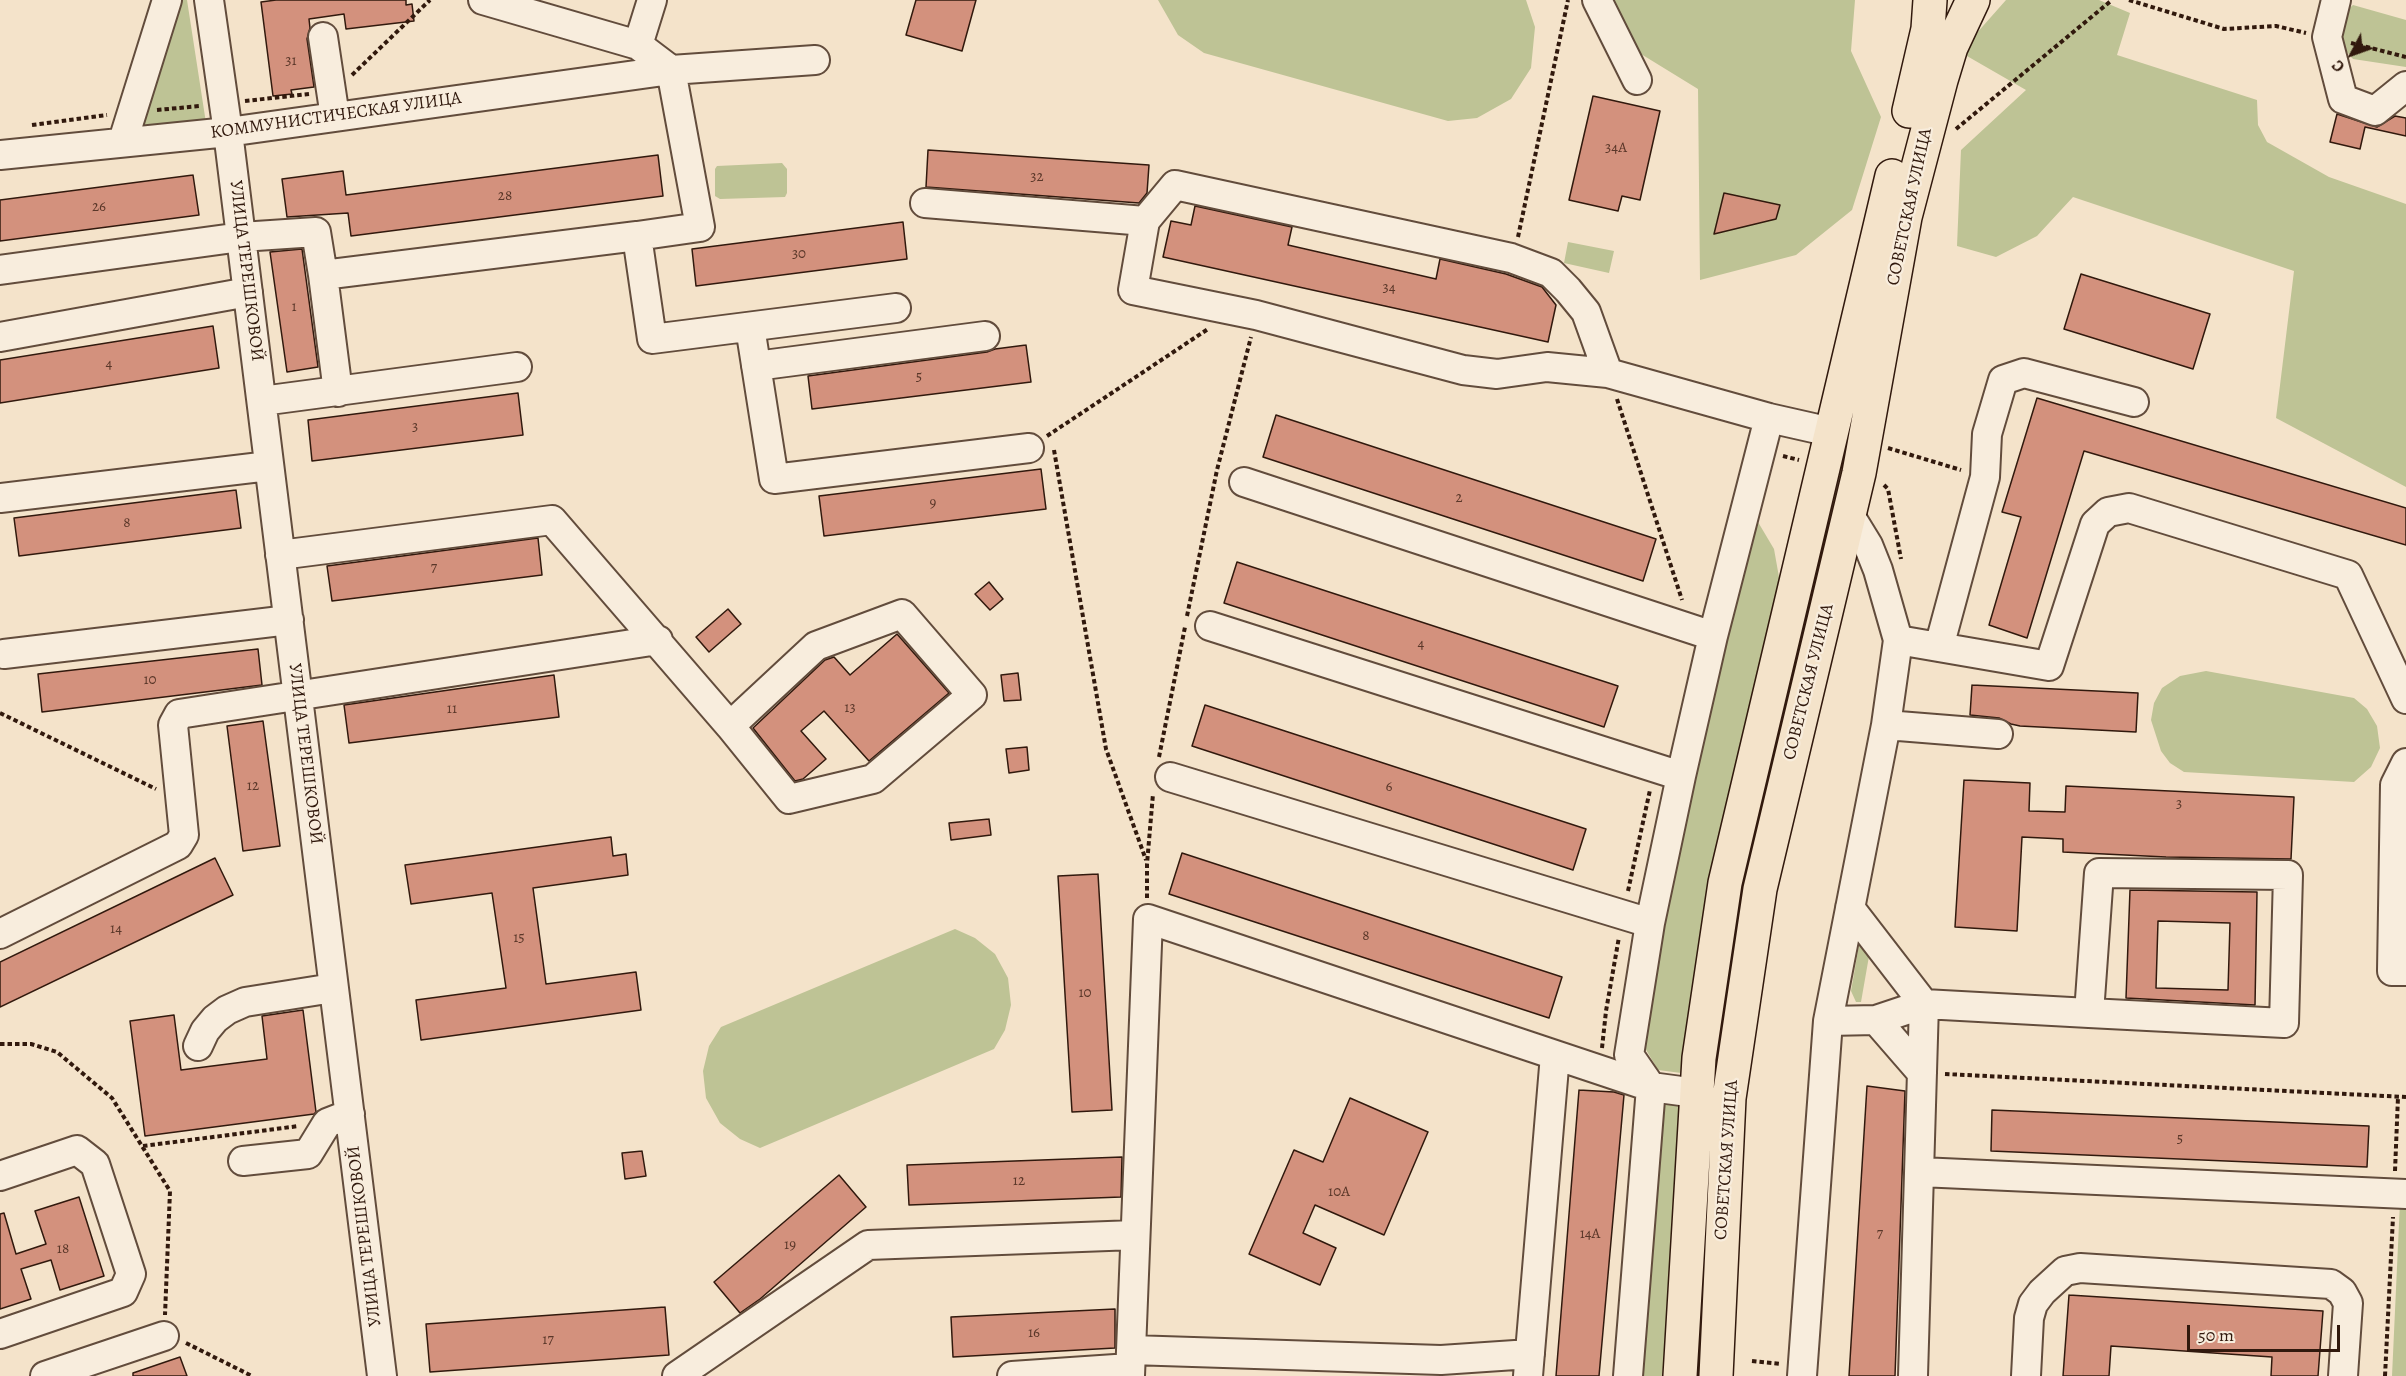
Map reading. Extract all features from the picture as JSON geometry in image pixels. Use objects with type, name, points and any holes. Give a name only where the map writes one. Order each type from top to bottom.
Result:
[{"type":"main road","name":"СОВЕТСКАЯ УЛИЦА","points":[[1928,130],[1930,0]]},
{"type":"main road","name":"СОВЕТСКАЯ УЛИЦА","points":[[1680,1376],[1696,1093],[1707,996],[1725,883],[1831,432],[1894,214],[1928,130],[1951,47],[1972,0]]},
{"type":"main road","name":"СОВЕТСКАЯ УЛИЦА","points":[[1716,1376],[1729,1098],[1745,979],[1771,834],[1861,464],[1894,214]]},
{"type":"street","points":[[123,141],[142,111],[167,0]]},
{"type":"street","name":"УЛИЦА ТЕРЕШКОВОЙ","points":[[209,0],[262,401],[333,988],[338,1119],[382,1376]]},
{"type":"street","points":[[323,275],[700,227],[671,70],[638,45],[483,0]]},
{"type":"street","points":[[638,45],[652,0]]},
{"type":"street","points":[[1597,0],[1637,80]]},
{"type":"street","points":[[2336,0],[2327,37],[2343,99],[2375,111],[2406,86]]},
{"type":"street","points":[[323,38],[335,117]]},
{"type":"street","name":"КОММУНИСТИЧЕСКАЯ УЛИЦА","points":[[0,155],[228,132],[671,70],[815,60]]},
{"type":"street","points":[[1608,373],[1586,312],[1568,290],[1551,273],[1511,258],[1175,185],[1145,221],[1133,290],[1235,311],[1463,370],[1497,374],[1547,367],[1608,373],[1769,418],[1831,432]]},
{"type":"street","points":[[925,203],[1145,221]]},
{"type":"street","points":[[0,270],[241,237],[316,232],[338,392]]},
{"type":"street","points":[[637,236],[652,339],[896,308]]},
{"type":"street","points":[[0,337],[248,292]]},
{"type":"street","points":[[750,327],[774,479],[1029,448]]},
{"type":"street","points":[[756,366],[985,336]]},
{"type":"street","points":[[262,401],[517,367]]},
{"type":"street","points":[[1939,647],[1985,477],[1987,434],[2003,380],[2024,373],[2134,402]]},
{"type":"street","points":[[1628,1376],[1651,1087],[1629,1055],[1650,923],[1668,772],[1702,632],[1769,418]]},
{"type":"street","points":[[0,498],[269,466]]},
{"type":"street","points":[[1244,482],[1702,632]]},
{"type":"street","points":[[1898,640],[2049,666],[2095,524],[2108,512],[2129,508],[2348,575],[2406,699]]},
{"type":"street","points":[[1802,1376],[1828,1021],[1886,724],[1898,640],[1890,565],[1868,545],[1849,514]]},
{"type":"street","points":[[280,555],[552,520],[658,640],[789,800],[873,778],[972,695],[902,614],[816,646],[730,726]]},
{"type":"street","points":[[1838,563],[1854,552],[1890,565]]},
{"type":"street","points":[[4,654],[288,620]]},
{"type":"street","points":[[1210,626],[1668,772]]},
{"type":"street","points":[[0,934],[178,845],[184,835],[173,724],[179,714],[658,640]]},
{"type":"street","points":[[1886,724],[1998,734]]},
{"type":"street","points":[[2406,763],[2395,785],[2392,971],[2406,971]]},
{"type":"street","points":[[1170,777],[1650,923]]},
{"type":"street","points":[[1828,1021],[1876,1020],[1924,1004],[2089,1013],[2284,1023],[2288,876],[2099,873],[2089,1013]]},
{"type":"street","points":[[1850,908],[1924,1004],[1913,1376]]},
{"type":"street","points":[[1130,1365],[1148,920],[1600,1071],[1651,1087],[1696,1093]]},
{"type":"street","points":[[198,1046],[214,1019],[227,1010],[246,1002],[333,988]]},
{"type":"street","points":[[1876,1020],[1922,1073]]},
{"type":"street","points":[[1012,1376],[1130,1365],[1437,1368],[1529,1365],[1555,1055]]},
{"type":"street","points":[[243,1161],[308,1154],[338,1119]]},
{"type":"street","points":[[0,1176],[76,1150],[95,1164],[131,1274],[123,1293],[0,1334]]},
{"type":"street","points":[[1920,1172],[2400,1193]]},
{"type":"street","points":[[677,1376],[868,1245],[1135,1235]]},
{"type":"street","points":[[2026,1376],[2029,1318],[2032,1304],[2065,1271],[2080,1268],[2331,1284],[2342,1292],[2348,1303],[2343,1376]]},
{"type":"street","points":[[45,1376],[164,1336]]},
{"type":"path","points":[[1511,258],[1521,228],[1568,0]]},
{"type":"path","points":[[1928,130],[2112,0]]},
{"type":"path","points":[[2129,0],[2224,29],[2276,26],[2406,57]]},
{"type":"path","points":[[22,127],[142,111],[204,106]]},
{"type":"path","points":[[1147,864],[1106,749],[1051,433],[1235,311]]},
{"type":"path","points":[[1608,373],[1702,632]]},
{"type":"path","points":[[1880,446],[1985,477]]},
{"type":"path","points":[[1877,478],[1888,489],[1890,565]]},
{"type":"path","points":[[0,713],[181,802]]},
{"type":"path","points":[[1600,1071],[1606,1011],[1623,914],[1668,772]]},
{"type":"path","points":[[0,1044],[31,1044],[57,1052],[112,1098],[170,1191],[164,1336],[182,1341],[252,1376]]},
{"type":"path","points":[[1922,1073],[2406,1097]]},
{"type":"path","points":[[2385,1376],[2400,1193],[2398,1097]]},
{"type":"path","points":[[142,1146],[338,1119]]},
{"type":"green space","points":[[177,0],[187,0],[206,123],[137,128]]},
{"type":"green space","points":[[1158,0],[1526,0],[1535,27],[1531,68],[1511,99],[1477,118],[1448,121],[1204,53],[1178,35]]},
{"type":"green space","points":[[1612,0],[1855,0],[1851,51],[1881,117],[1852,210],[1796,255],[1700,280],[1698,89],[1641,54]]},
{"type":"green space","points":[[2006,0],[2099,0],[2130,13],[2117,55],[2257,100],[2258,125],[2267,142],[2329,177],[2406,204],[2406,487],[2276,418],[2294,271],[2073,197],[2037,236],[1996,257],[1957,246],[1961,150],[2026,90],[1960,52]]},
{"type":"green space","points":[[2353,5],[2406,20],[2406,67],[2353,59],[2341,45],[2343,14]]},
{"type":"green space","points":[[782,163],[787,169],[785,197],[720,199],[715,196],[717,166]]},
{"type":"green space","points":[[1568,242],[1614,251],[1609,273],[1564,263]]},
{"type":"green space","points":[[1839,453],[1850,455],[1721,1081],[1710,1080],[1727,943]]},
{"type":"green space","points":[[1755,517],[1774,549],[1782,594],[1689,1074],[1658,1070],[1645,1048],[1688,780]]},
{"type":"green space","points":[[2206,671],[2354,698],[2367,709],[2377,726],[2380,748],[2371,767],[2354,782],[2184,772],[2170,763],[2161,751],[2151,720],[2154,703],[2162,688],[2180,676]]},
{"type":"green space","points":[[955,929],[975,938],[995,954],[1008,978],[1011,1005],[1005,1030],[994,1049],[760,1148],[740,1139],[720,1123],[706,1098],[703,1071],[709,1046],[721,1027]]},
{"type":"green space","points":[[1872,939],[1861,1002],[1856,1002],[1851,991],[1859,945]]},
{"type":"green space","points":[[1656,1098],[1677,1100],[1687,1119],[1672,1376],[1635,1376]]},
{"type":"green space","points":[[2400,1202],[2406,1202],[2406,1376],[2392,1376]]},
{"type":"building","points":[[406,0],[406,5],[412,4],[414,21],[346,29],[344,14],[309,19],[310,28],[307,39],[314,87],[291,90],[292,94],[273,96],[261,2]]},
{"type":"building","points":[[916,0],[976,0],[962,51],[906,35]]},
{"type":"building","points":[[1593,96],[1660,111],[1640,200],[1622,196],[1618,211],[1569,200]]},
{"type":"building","points":[[2337,114],[2377,127],[2395,116],[2406,118],[2406,136],[2365,127],[2360,149],[2330,142]]},
{"type":"building","points":[[928,150],[1149,165],[1147,193],[1139,203],[926,187]]},
{"type":"building","points":[[658,155],[663,196],[351,236],[348,213],[287,217],[282,179],[343,171],[346,195]]},
{"type":"building","points":[[193,175],[199,215],[0,241],[0,200]]},
{"type":"building","points":[[1724,193],[1780,205],[1776,219],[1714,234]]},
{"type":"building","points":[[1195,206],[1292,227],[1288,245],[1436,279],[1440,259],[1506,274],[1542,287],[1556,305],[1548,342],[1163,257],[1171,221],[1191,225]]},
{"type":"building","points":[[903,222],[907,259],[696,286],[692,249]]},
{"type":"building","points":[[302,249],[318,367],[287,372],[270,252]]},
{"type":"building","points":[[2081,274],[2210,314],[2193,369],[2064,329]]},
{"type":"building","points":[[213,326],[219,368],[0,403],[0,360]]},
{"type":"building","points":[[1026,345],[1031,382],[812,409],[808,376]]},
{"type":"building","points":[[518,393],[523,435],[312,461],[308,420]]},
{"type":"building","points":[[2037,398],[2406,508],[2406,545],[2084,451],[2027,638],[1989,625],[2021,517],[2002,512]]},
{"type":"building","points":[[1276,415],[1656,539],[1643,581],[1263,457]]},
{"type":"building","points":[[1041,469],[1046,509],[824,536],[819,496]]},
{"type":"building","points":[[236,490],[241,528],[19,556],[14,518]]},
{"type":"building","points":[[538,538],[542,575],[332,601],[327,566]]},
{"type":"building","points":[[1237,562],[1618,686],[1604,727],[1224,603]]},
{"type":"building","points":[[989,582],[1003,599],[990,610],[975,594]]},
{"type":"building","points":[[728,609],[741,624],[709,652],[696,637]]},
{"type":"building","points":[[897,634],[949,693],[869,761],[824,711],[801,731],[826,759],[803,779],[795,781],[753,728],[825,660],[834,657],[850,675]]},
{"type":"building","points":[[258,649],[262,685],[42,712],[38,674]]},
{"type":"building","points":[[1018,673],[1021,700],[1004,701],[1001,675]]},
{"type":"building","points":[[554,675],[559,717],[349,743],[344,705]]},
{"type":"building","points":[[1972,685],[2138,693],[2136,732],[2020,726],[1999,718],[1970,715]]},
{"type":"building","points":[[1205,705],[1586,829],[1573,870],[1192,746]]},
{"type":"building","points":[[263,721],[280,846],[243,851],[227,726]]},
{"type":"building","points":[[1027,747],[1029,770],[1009,773],[1006,749]]},
{"type":"building","points":[[1964,780],[2030,783],[2029,811],[2065,812],[2066,786],[2294,797],[2291,859],[2166,857],[2063,852],[2063,839],[2022,837],[2017,931],[1955,927]]},
{"type":"building","points":[[989,819],[991,835],[951,840],[949,823]]},
{"type":"building","points":[[611,837],[613,856],[626,854],[628,875],[533,888],[546,984],[636,972],[641,1010],[421,1040],[416,1000],[506,988],[492,893],[411,904],[405,865]]},
{"type":"building","points":[[1182,853],[1562,977],[1549,1018],[1169,894]]},
{"type":"building","points":[[215,858],[233,895],[0,1007],[0,962]]},
{"type":"building","points":[[1098,874],[1112,1110],[1072,1112],[1058,876]]},
{"type":"building","points":[[2130,890],[2257,892],[2255,1005],[2126,998]],"holes":[[[2158,921],[2230,923],[2228,990],[2156,988]]]},
{"type":"building","points":[[303,1010],[316,1112],[314,1114],[145,1136],[130,1021],[174,1015],[181,1070],[267,1059],[262,1016]]},
{"type":"building","points":[[1867,1086],[1905,1091],[1895,1376],[1849,1376]]},
{"type":"building","points":[[1579,1090],[1614,1092],[1624,1095],[1599,1376],[1556,1376]]},
{"type":"building","points":[[1350,1098],[1428,1132],[1384,1235],[1315,1205],[1303,1233],[1336,1248],[1320,1285],[1249,1254],[1294,1150],[1323,1162]]},
{"type":"building","points":[[1992,1110],[2369,1126],[2367,1167],[1991,1151]]},
{"type":"building","points":[[642,1151],[646,1176],[625,1179],[622,1153]]},
{"type":"building","points":[[1122,1157],[1121,1197],[909,1205],[907,1165]]},
{"type":"building","points":[[839,1175],[866,1207],[760,1299],[740,1313],[714,1282]]},
{"type":"building","points":[[79,1197],[104,1276],[60,1290],[51,1260],[21,1269],[31,1299],[0,1309],[0,1214],[4,1213],[16,1254],[46,1244],[35,1211]]},
{"type":"building","points":[[2069,1295],[2323,1311],[2318,1376],[2271,1376],[2272,1357],[2111,1346],[2109,1376],[2063,1376]]},
{"type":"building","points":[[665,1307],[669,1355],[430,1372],[426,1324]]},
{"type":"building","points":[[1115,1309],[1115,1348],[953,1357],[951,1317]]},
{"type":"building","points":[[180,1357],[187,1376],[133,1376],[133,1373]]}]
